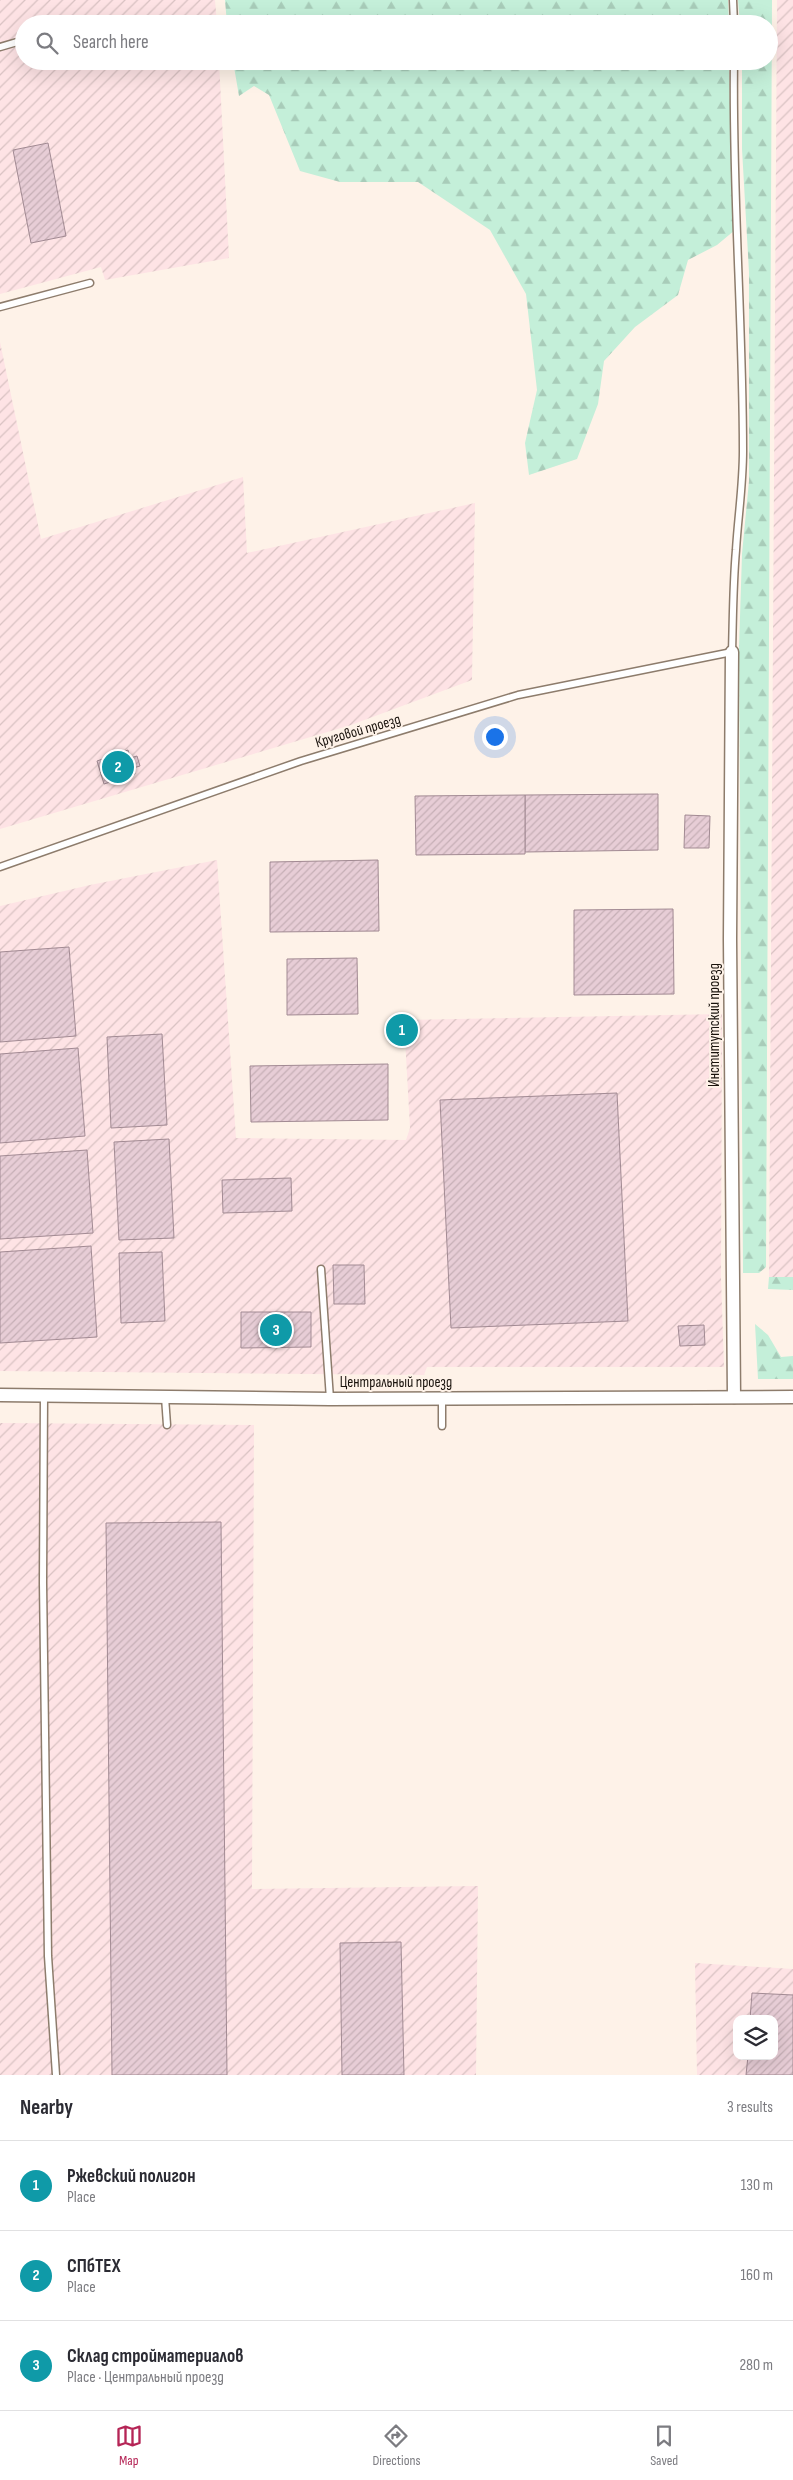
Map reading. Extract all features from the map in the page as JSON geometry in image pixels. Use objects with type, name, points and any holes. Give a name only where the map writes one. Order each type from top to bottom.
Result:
[{"type":"street","name":"Институтский проезд","points":[[732,652],[726,852],[726,939],[734,1397]]},
{"type":"street","name":"Центральный проезд","points":[[0,1395],[330,1398],[793,1398]]},
{"type":"lane","points":[[733,0],[734,15]]},
{"type":"lane","points":[[0,47],[15,43]]},
{"type":"lane","points":[[732,652],[736,549],[742,500],[743,454],[734,70]]},
{"type":"lane","points":[[0,306],[90,283]]},
{"type":"lane","name":"Круговой проезд","points":[[0,867],[301,761],[518,695],[732,652]]},
{"type":"lane","points":[[321,1268],[330,1398]]},
{"type":"lane","points":[[44,1396],[43,1583],[48,1956],[56,2075]]},
{"type":"lane","points":[[165,1397],[167,1425]]},
{"type":"lane","points":[[442,1398],[442,1426]]},
{"type":"shaded area","points":[[0,0],[215,0],[216,15],[15,15],[15,70],[219,70],[229,258],[105,280],[101,267],[0,294]]},
{"type":"shaded area","points":[[777,0],[793,0],[793,1277],[769,1277]]},
{"type":"shaded area","points":[[0,342],[41,539],[243,477],[247,553],[475,503],[472,680],[351,725],[0,829]]},
{"type":"shaded area","points":[[217,860],[236,1138],[406,1140],[410,1128],[404,1020],[722,1014],[721,1278],[724,1367],[427,1367],[424,1375],[0,1371],[0,906],[90,885]]},
{"type":"shaded area","points":[[0,1423],[254,1425],[252,1889],[478,1886],[476,2075],[0,2075]]},
{"type":"shaded area","points":[[695,1963],[793,1969],[793,2075],[697,2075]]},
{"type":"green space","points":[[225,0],[728,0],[729,15],[226,15]]},
{"type":"green space","points":[[738,0],[772,0],[772,15],[739,15]]},
{"type":"green space","points":[[235,70],[729,70],[735,230],[717,245],[688,260],[678,295],[635,327],[604,361],[598,404],[577,459],[529,475],[525,443],[537,390],[526,294],[490,230],[418,182],[340,182],[300,171],[269,95],[254,86],[239,96]]},
{"type":"green space","points":[[742,70],[772,70],[766,1267],[759,1273],[743,1273],[739,648],[742,554],[749,481],[749,272],[742,149]]},
{"type":"green space","points":[[769,1277],[793,1277],[793,1290],[768,1289]]},
{"type":"green space","points":[[755,1324],[768,1335],[781,1357],[793,1356],[793,1379],[758,1379]]},
{"type":"building","points":[[48,143],[66,236],[31,243],[13,150]]},
{"type":"building","points":[[128,750],[130,758],[137,756],[140,766],[133,768],[135,774],[104,784],[97,761]]},
{"type":"building","points":[[658,794],[658,850],[525,852],[525,795]]},
{"type":"building","points":[[525,795],[525,854],[416,855],[415,796]]},
{"type":"building","points":[[685,815],[710,816],[709,848],[684,848]]},
{"type":"building","points":[[378,860],[379,931],[270,932],[270,862]]},
{"type":"building","points":[[673,909],[674,994],[574,995],[574,910]]},
{"type":"building","points":[[69,947],[76,1036],[0,1042],[0,952]]},
{"type":"building","points":[[357,958],[358,1014],[287,1015],[287,959]]},
{"type":"building","points":[[162,1034],[167,1125],[111,1128],[107,1037]]},
{"type":"building","points":[[78,1048],[85,1136],[0,1143],[0,1054]]},
{"type":"building","points":[[388,1064],[388,1120],[251,1122],[250,1066]]},
{"type":"building","points":[[617,1093],[628,1321],[451,1328],[440,1100]]},
{"type":"building","points":[[169,1139],[174,1238],[119,1240],[114,1142]]},
{"type":"building","points":[[87,1150],[93,1233],[0,1239],[0,1156]]},
{"type":"building","points":[[291,1178],[292,1211],[223,1213],[222,1180]]},
{"type":"building","points":[[91,1246],[97,1337],[0,1343],[0,1252]]},
{"type":"building","points":[[162,1252],[165,1321],[121,1323],[119,1253]]},
{"type":"building","points":[[333,1265],[364,1265],[365,1304],[334,1304]]},
{"type":"building","points":[[241,1312],[311,1312],[311,1347],[241,1348]]},
{"type":"building","points":[[704,1325],[705,1345],[680,1346],[678,1326]]},
{"type":"building","points":[[221,1522],[227,2075],[112,2075],[106,1523]]},
{"type":"building","points":[[401,1942],[404,2075],[342,2075],[340,1943]]},
{"type":"building","points":[[752,1993],[793,1995],[793,2075],[746,2075],[748,2060],[778,2060],[778,2015],[750,2015]]},
{"type":"place","name":"СПбТЕХ","points":[[118,767]]},
{"type":"place","name":"Ржевский полигон","points":[[402,1030]]},
{"type":"place","name":"Склад стройматериалов","points":[[276,1330]]}]
